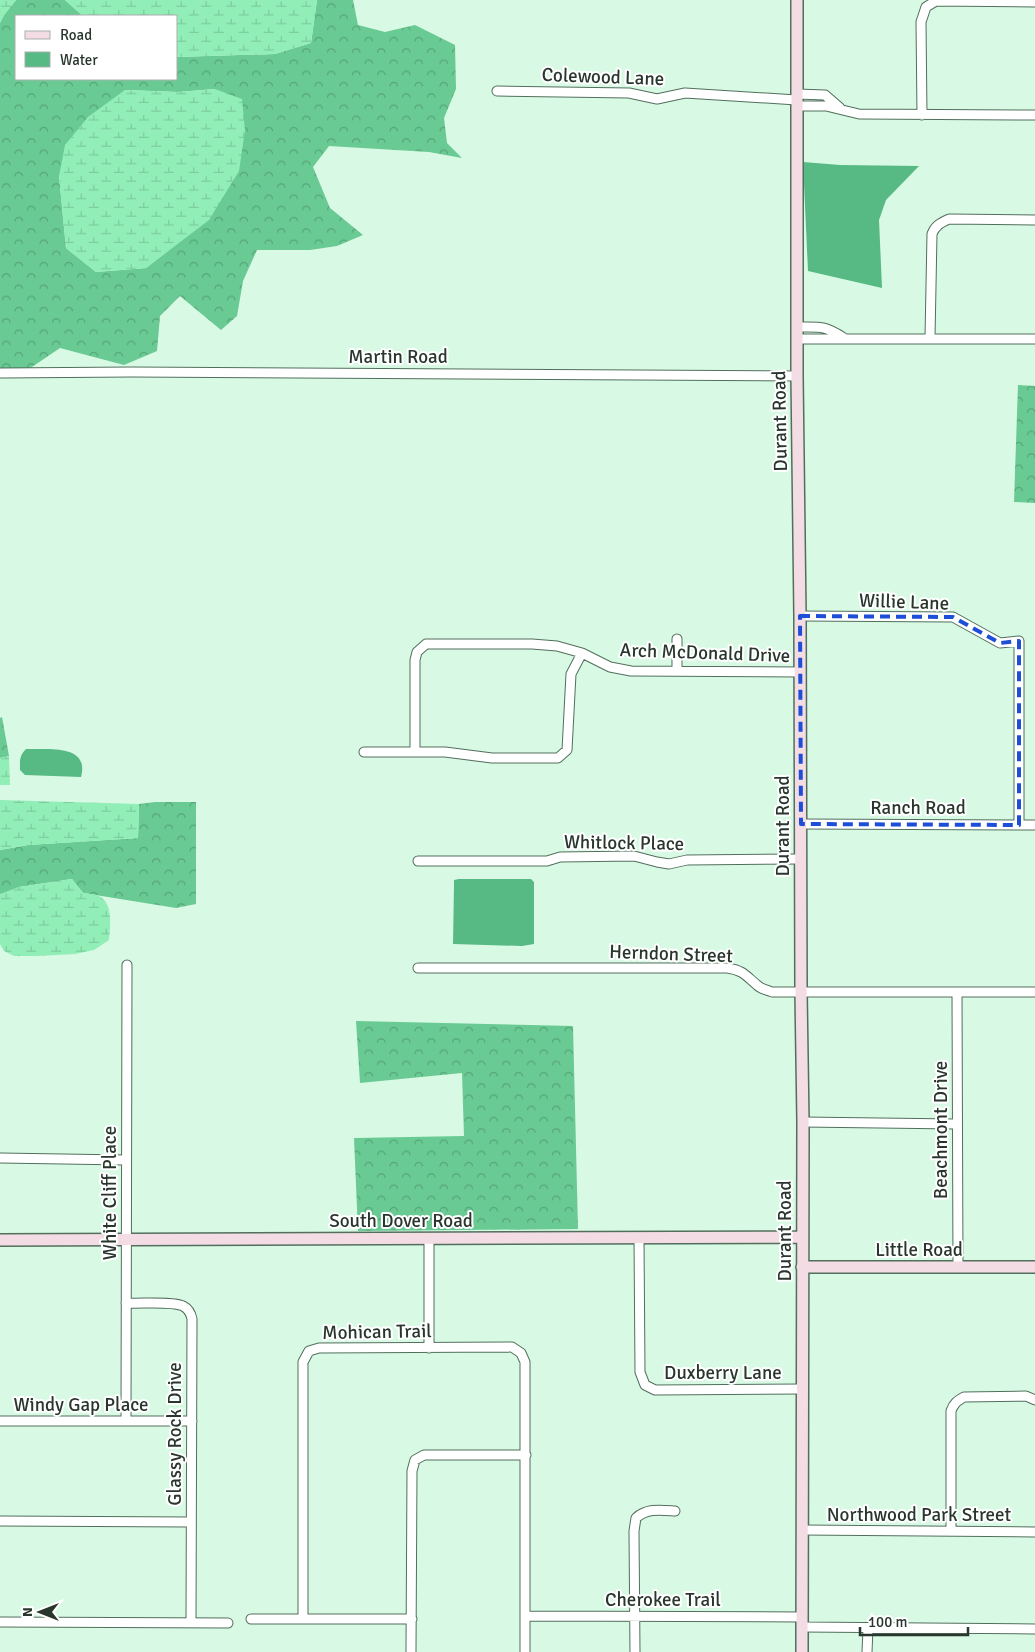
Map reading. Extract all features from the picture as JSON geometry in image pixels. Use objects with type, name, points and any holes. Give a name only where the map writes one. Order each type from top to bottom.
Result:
[{"type":"street","name":"Durant Road","points":[[797,0],[796,376],[800,616],[803,1122],[802,1652]]},
{"type":"street","points":[[922,114],[921,22],[926,7],[936,1],[1035,2]]},
{"type":"street","name":"Colewood Lane","points":[[497,91],[628,93],[658,99],[685,94],[797,100],[826,96],[840,108],[859,114],[1035,115]]},
{"type":"street","points":[[930,338],[932,234],[934,228],[949,219],[1035,220]]},
{"type":"street","points":[[796,333],[824,327],[829,328],[844,338],[1035,339]]},
{"type":"street","name":"Martin Road","points":[[0,373],[796,376]]},
{"type":"street","name":"Willie Lane","points":[[800,616],[953,617],[1000,643],[1019,641],[1019,825]]},
{"type":"street","points":[[677,639],[677,671]]},
{"type":"street","name":"Arch McDonald Drive","points":[[415,752],[415,660],[417,652],[422,646],[432,644],[538,644],[557,646],[582,653],[610,667],[622,670],[800,672]]},
{"type":"street","points":[[364,752],[446,752],[492,758],[558,758],[568,750],[571,674],[582,653]]},
{"type":"street","name":"Ranch Road","points":[[801,824],[1035,825]]},
{"type":"street","name":"Whitlock Place","points":[[418,862],[547,861],[560,858],[634,856],[669,864],[688,860],[801,859]]},
{"type":"street","name":"White Cliff Place","points":[[126,1421],[127,965]]},
{"type":"street","name":"Herndon Street","points":[[418,968],[727,968],[736,969],[747,975],[758,987],[772,992],[1035,992]]},
{"type":"street","name":"Beachmont Drive","points":[[957,993],[958,1267]]},
{"type":"street","points":[[803,1122],[956,1124]]},
{"type":"street","points":[[0,1158],[126,1160]]},
{"type":"street","name":"South Dover Road","points":[[0,1240],[802,1237]]},
{"type":"street","points":[[429,1238],[429,1348]]},
{"type":"street","name":"Duxberry Lane","points":[[639,1238],[640,1372],[644,1385],[656,1390],[802,1389]]},
{"type":"street","name":"Little Road","points":[[802,1267],[1035,1268]]},
{"type":"street","name":"Glassy Rock Drive","points":[[126,1304],[174,1304],[182,1306],[191,1314],[191,1622]]},
{"type":"street","name":"Mohican Trail","points":[[303,1619],[303,1362],[309,1351],[319,1348],[512,1347],[521,1353],[525,1362],[525,1652]]},
{"type":"street","points":[[951,1531],[951,1411],[953,1405],[964,1397],[1026,1396],[1035,1400]]},
{"type":"street","name":"Windy Gap Place","points":[[0,1421],[192,1421]]},
{"type":"street","points":[[411,1652],[412,1471],[415,1460],[424,1455],[526,1455]]},
{"type":"street","points":[[635,1652],[634,1531],[636,1518],[642,1512],[649,1510],[675,1511]]},
{"type":"street","points":[[0,1521],[191,1522]]},
{"type":"street","name":"Northwood Park Street","points":[[802,1530],[1035,1532]]},
{"type":"street","name":"Cherokee Trail","points":[[525,1616],[802,1622],[868,1628],[1035,1629]]},
{"type":"street","points":[[250,1619],[412,1619]]},
{"type":"street","points":[[0,1622],[228,1623]]},
{"type":"street","points":[[868,1628],[868,1652]]},
{"type":"highlighted area","points":[[800,616],[953,617],[1000,643],[1019,641],[1019,825],[801,824]]},
{"type":"green space","points":[[0,0],[16,0],[0,23]]},
{"type":"green space","points":[[16,0],[65,0],[82,15],[15,15],[15,80],[178,80],[178,57],[275,54],[311,43],[317,0],[353,0],[358,25],[385,32],[415,25],[455,45],[456,89],[444,118],[447,143],[462,158],[429,152],[329,146],[313,167],[330,208],[363,235],[337,246],[310,250],[257,250],[243,281],[237,316],[221,330],[180,296],[160,316],[157,351],[124,365],[60,348],[29,369],[0,369],[0,23]],"holes":[[[215,89],[209,219],[146,268],[96,272],[66,248],[59,176],[125,90],[178,92]]]},
{"type":"green space","points":[[65,0],[317,0],[311,43],[275,54],[178,57],[178,15],[82,15]]},
{"type":"green space","points":[[215,89],[242,99],[245,130],[239,171],[209,220],[146,268],[96,272],[66,248],[59,176],[65,145],[88,117],[125,90],[178,92]]},
{"type":"green space","points":[[1018,385],[1035,386],[1035,503],[1014,502]]},
{"type":"green space","points":[[2,717],[9,756],[0,758],[0,718]]},
{"type":"green space","points":[[9,756],[10,785],[0,785],[0,758]]},
{"type":"green space","points":[[0,800],[139,804],[138,838],[28,845],[0,850]]},
{"type":"green space","points":[[196,802],[196,904],[176,908],[83,893],[72,879],[19,887],[0,895],[0,850],[28,845],[138,838],[139,804]]},
{"type":"green space","points":[[72,879],[83,893],[99,896],[107,904],[110,916],[109,940],[94,950],[75,954],[14,956],[4,951],[0,944],[0,894],[19,887]]},
{"type":"green space","points":[[356,1021],[573,1026],[578,1229],[358,1231],[354,1138],[464,1136],[462,1073],[360,1083]]},
{"type":"water","points":[[803,162],[840,165],[919,166],[886,200],[879,220],[882,288],[808,271]]},
{"type":"water","points":[[26,749],[55,749],[73,753],[79,758],[82,766],[81,777],[25,775],[20,770],[20,761]]},
{"type":"water","points":[[531,879],[534,882],[534,944],[522,946],[453,944],[454,880]]}]
